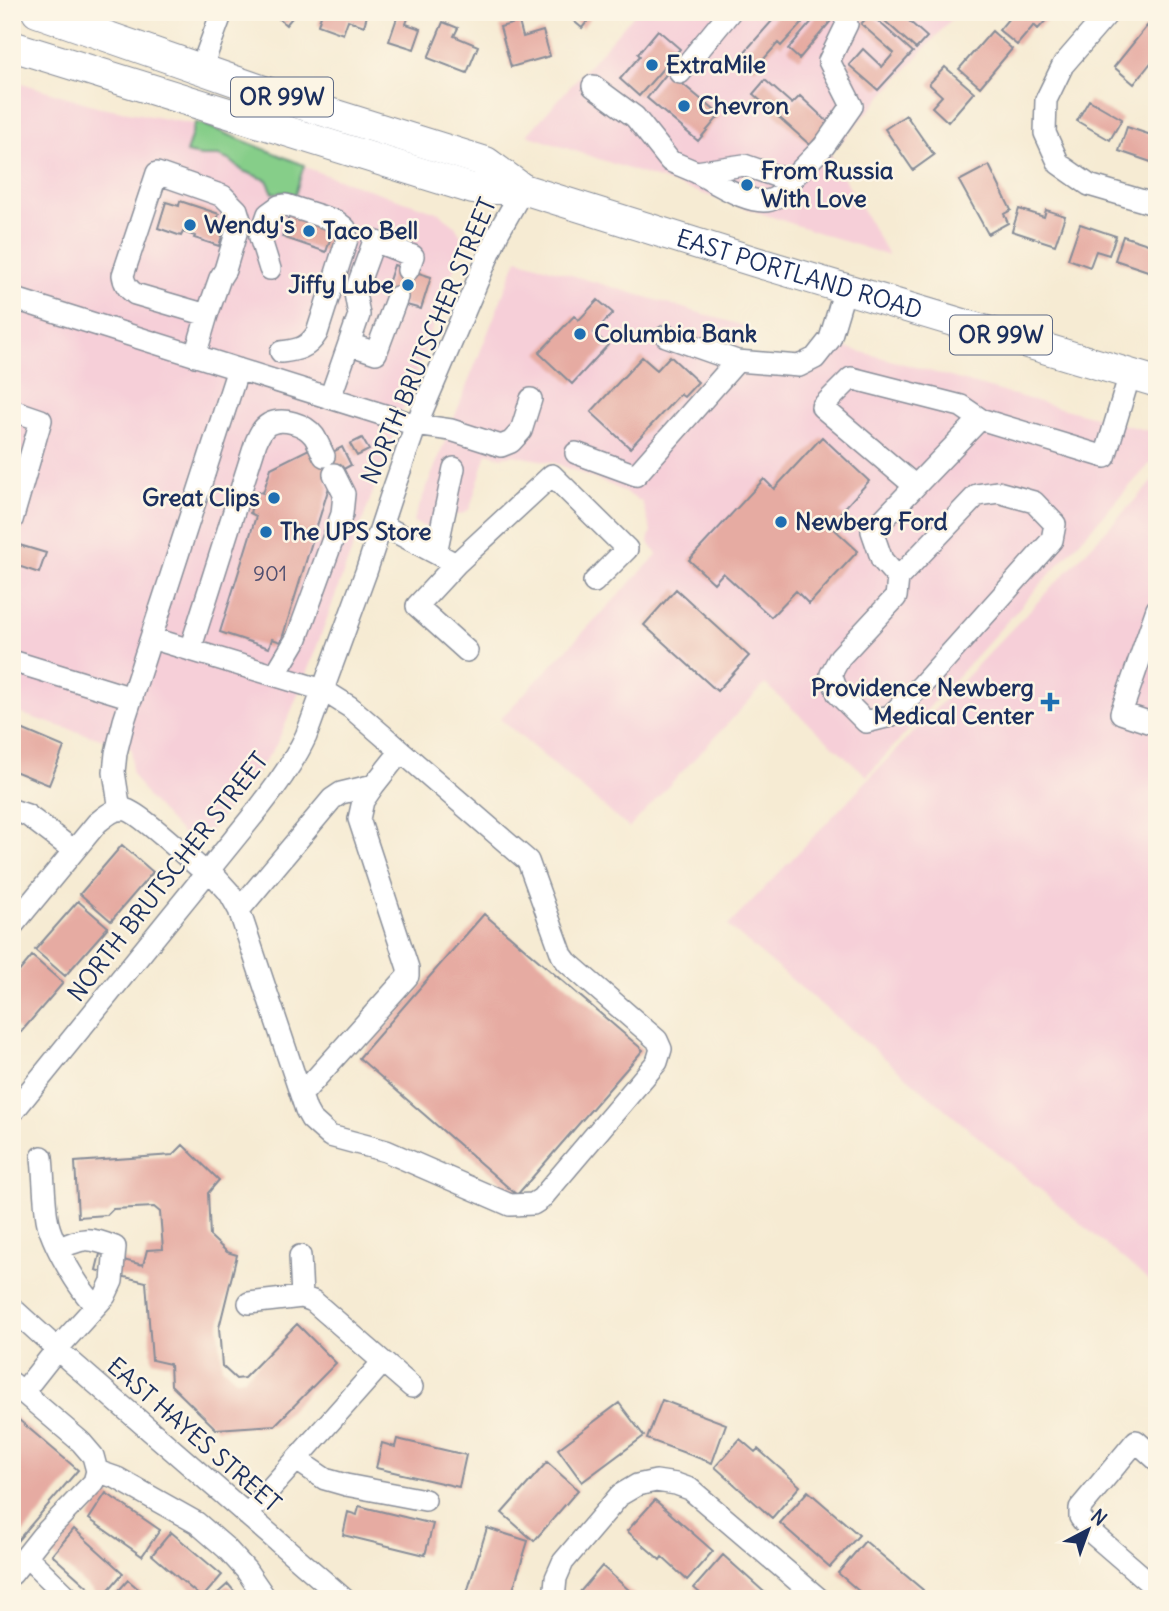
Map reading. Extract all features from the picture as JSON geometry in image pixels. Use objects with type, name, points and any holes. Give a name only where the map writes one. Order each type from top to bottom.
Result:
[{"type":"highway","name":"EAST PORTLAND ROAD","points":[[37,12],[304,105],[486,162],[523,189]]},
{"type":"highway","name":"EAST PORTLAND ROAD","points":[[12,46],[473,189],[523,189],[1144,378]]},
{"type":"street","points":[[201,69],[222,12]]},
{"type":"street","points":[[680,73],[730,12]]},
{"type":"street","points":[[593,86],[635,117],[670,161],[762,203],[776,198],[824,146],[852,106],[829,61],[847,23],[843,12]]},
{"type":"street","points":[[1108,12],[1063,65],[1046,100],[1045,133],[1059,164],[1089,185],[1157,205]]},
{"type":"street","points":[[696,172],[744,165],[790,181]]},
{"type":"street","points":[[195,356],[220,278],[226,270],[240,220],[237,210],[223,195],[158,173],[123,275],[126,286],[135,294],[209,311]]},
{"type":"street","name":"NORTH BRUTSCHER STREET","points":[[12,1113],[268,797],[289,767],[306,736],[416,425],[498,233],[523,189]]},
{"type":"street","points":[[270,269],[260,237],[265,220],[273,209],[286,205],[336,221],[345,228],[347,239],[317,332],[307,345],[300,349],[281,352]]},
{"type":"street","points":[[330,398],[359,315],[355,293],[374,241],[413,256],[408,270]]},
{"type":"street","points":[[666,336],[737,361],[799,366],[815,358],[830,339],[845,289]]},
{"type":"street","points":[[349,344],[376,353],[397,297]]},
{"type":"street","points":[[12,298],[416,425],[450,430],[501,446],[511,442],[521,431],[531,399]]},
{"type":"street","points":[[576,453],[636,475],[737,361]]},
{"type":"street","points":[[120,810],[114,772],[116,753],[238,369]]},
{"type":"street","points":[[915,486],[822,407],[851,378],[961,407],[980,419],[1105,457],[1144,378]]},
{"type":"street","points":[[12,410],[41,420],[12,520]]},
{"type":"street","points":[[898,578],[977,495],[998,492],[1034,502],[1055,524],[1052,540],[922,685],[890,716],[866,722],[838,694],[831,674],[840,657],[896,597],[898,578],[882,560],[872,531],[980,419]]},
{"type":"street","points":[[190,650],[256,442],[262,429],[269,424],[286,421],[302,426],[313,435],[344,494],[342,514],[298,638],[275,676]]},
{"type":"street","points":[[218,431],[256,442]]},
{"type":"street","points":[[436,553],[454,468]]},
{"type":"street","points":[[467,651],[417,606],[457,564],[552,475],[628,549],[594,582]]},
{"type":"street","points":[[382,525],[457,564]]},
{"type":"street","points":[[1157,609],[1121,713],[1157,725]]},
{"type":"street","points":[[12,926],[97,823],[113,811],[128,810],[229,892],[239,910],[306,1110],[312,1119],[330,1136],[386,1151],[510,1205],[524,1206],[541,1199],[657,1062],[661,1049],[657,1040],[562,955],[528,861],[350,707],[323,690],[151,638]]},
{"type":"street","points":[[12,661],[132,698]]},
{"type":"street","points":[[301,1095],[408,976],[408,968],[359,819],[363,801],[401,751]]},
{"type":"street","points":[[239,910],[332,799],[341,793],[374,785]]},
{"type":"street","points":[[12,810],[27,815],[74,850]]},
{"type":"street","points":[[42,1157],[47,1221],[58,1249],[87,1297],[96,1306]]},
{"type":"street","points":[[12,1573],[94,1482],[97,1471],[93,1456],[81,1442],[18,1387],[105,1296],[112,1281],[115,1247],[94,1239],[76,1241],[58,1249]]},
{"type":"street","points":[[300,1256],[302,1297]]},
{"type":"street","points":[[249,1303],[302,1297],[313,1301],[412,1387]]},
{"type":"street","name":"EAST HAYES STREET","points":[[12,1308],[247,1515],[332,1595]]},
{"type":"street","points":[[247,1515],[383,1362]]},
{"type":"street","points":[[1157,1460],[1136,1441],[1080,1508],[1080,1517],[1093,1533],[1151,1584],[1157,1585]]},
{"type":"street","points":[[297,1460],[325,1479],[425,1500]]},
{"type":"street","points":[[97,1471],[117,1478],[197,1522],[246,1570],[266,1599]]},
{"type":"street","points":[[554,1599],[556,1578],[563,1562],[620,1494],[637,1485],[656,1481],[690,1489],[818,1599]]},
{"type":"street","points":[[26,1556],[70,1599]]},
{"type":"shaded area","points":[[636,12],[958,12],[830,154],[889,256],[527,135]]},
{"type":"shaded area","points":[[12,80],[96,106],[204,126],[323,174],[440,213],[456,227],[464,241],[290,714],[276,745],[255,776],[203,839],[185,837],[148,798],[131,772],[132,749],[12,711]]},
{"type":"shaded area","points":[[517,259],[744,326],[734,374],[837,345],[1157,433],[1157,456],[867,776],[765,684],[629,828],[500,719],[657,555],[648,541],[651,531],[642,502],[613,486],[555,463],[487,453],[470,508],[459,515],[453,514],[446,536],[413,522]]},
{"type":"shaded area","name":"Providence Newberg Medical Center","points":[[1157,477],[1157,1288],[728,926]]},
{"type":"green space","points":[[195,123],[304,165],[295,195],[287,192],[273,193],[267,180],[243,171],[231,161],[219,156],[186,153]]},
{"type":"building","points":[[271,12],[297,12],[286,25]]},
{"type":"building","points":[[322,12],[368,12],[364,26],[348,20],[343,34],[318,25]]},
{"type":"building","points":[[399,12],[410,13],[406,24],[421,29],[414,49],[389,41]]},
{"type":"building","points":[[563,12],[595,12],[582,28]]},
{"type":"building","points":[[780,12],[790,12],[802,23],[781,46],[778,43],[755,69],[741,56]]},
{"type":"building","points":[[820,12],[832,12],[836,15],[799,59],[788,49]]},
{"type":"building","points":[[875,12],[899,12],[927,37],[916,49]]},
{"type":"building","points":[[1014,12],[1048,12],[1051,15],[1038,29],[1034,25],[1017,45],[999,30]]},
{"type":"building","points":[[870,14],[913,52],[878,90],[849,65],[863,49],[882,67],[894,53],[861,24]]},
{"type":"building","points":[[443,22],[458,28],[454,36],[478,46],[467,73],[428,58]]},
{"type":"building","points":[[519,22],[523,37],[543,31],[550,56],[511,67],[500,27]]},
{"type":"building","points":[[1147,26],[1157,35],[1157,55],[1134,84],[1114,67]]},
{"type":"building","points":[[658,30],[680,49],[639,96],[620,79]]},
{"type":"building","points":[[992,31],[1012,49],[980,87],[959,69]]},
{"type":"building","points":[[945,67],[974,92],[948,122],[932,107],[942,96],[929,84]]},
{"type":"building","points":[[668,72],[720,115],[698,141],[647,98]]},
{"type":"building","points":[[765,80],[792,104],[800,96],[829,123],[810,145],[753,94]]},
{"type":"building","points":[[1089,100],[1122,119],[1110,140],[1077,121]]},
{"type":"building","points":[[906,115],[934,155],[913,170],[885,129]]},
{"type":"building","points":[[1127,127],[1157,137],[1157,164],[1119,151]]},
{"type":"building","points":[[989,165],[1011,210],[1004,214],[1008,223],[988,234],[959,181]]},
{"type":"building","name":"Wendy's","points":[[180,201],[219,214],[216,223],[225,226],[219,246],[183,232],[181,236],[158,228],[166,202],[179,206]]},
{"type":"building","points":[[1019,209],[1044,217],[1046,210],[1065,216],[1055,245],[1012,231]]},
{"type":"building","name":"Taco Bell","points":[[291,211],[335,225],[326,252],[282,237]]},
{"type":"building","points":[[1080,224],[1116,236],[1109,255],[1096,251],[1090,267],[1068,259]]},
{"type":"building","points":[[1123,236],[1157,247],[1157,274],[1115,260]]},
{"type":"building","name":"Jiffy Lube","points":[[394,265],[431,277],[421,309],[403,304],[405,300],[385,293]]},
{"type":"building","points":[[598,300],[613,313],[594,333],[608,345],[572,384],[539,353],[574,316],[579,320]]},
{"type":"building","points":[[670,356],[698,382],[684,397],[680,394],[630,448],[591,412],[642,357],[657,370]]},
{"type":"building","name":"Newberg Ford","points":[[822,437],[869,481],[840,513],[844,516],[833,528],[858,551],[809,604],[796,591],[771,617],[723,573],[714,583],[689,560],[764,479],[774,489]]},
{"type":"building","points":[[362,438],[369,450],[357,456],[350,444]]},
{"type":"building","points":[[342,447],[351,465],[325,479],[329,487],[281,642],[272,639],[269,648],[220,632],[256,516],[250,513],[256,491],[263,493],[271,468],[309,449],[316,461]]},
{"type":"building","points":[[16,544],[46,553],[39,573],[12,564]]},
{"type":"building","points":[[676,589],[749,656],[717,691],[644,625]]},
{"type":"building","points":[[12,725],[64,747],[49,785],[12,770]]},
{"type":"building","points":[[122,845],[153,872],[111,921],[80,894]]},
{"type":"building","points":[[78,901],[108,927],[65,976],[35,950]]},
{"type":"building","points":[[484,914],[643,1050],[517,1195],[359,1058]]},
{"type":"building","points":[[32,956],[63,983],[21,1032],[12,1024],[12,980]]},
{"type":"building","points":[[183,1145],[219,1180],[208,1193],[210,1236],[227,1252],[237,1255],[219,1328],[222,1366],[236,1379],[244,1378],[297,1324],[336,1363],[275,1425],[216,1429],[171,1385],[170,1364],[152,1360],[146,1282],[96,1270],[100,1254],[143,1265],[147,1250],[163,1249],[160,1212],[154,1207],[113,1209],[107,1215],[78,1217],[75,1162],[173,1155]]},
{"type":"building","points":[[662,1400],[726,1424],[712,1463],[647,1439]]},
{"type":"building","points":[[619,1403],[644,1436],[582,1482],[558,1449]]},
{"type":"building","points":[[12,1414],[78,1470],[12,1547]]},
{"type":"building","points":[[397,1439],[466,1455],[459,1487],[376,1468],[382,1443],[395,1447]]},
{"type":"building","points":[[740,1439],[755,1452],[758,1449],[800,1486],[772,1518],[715,1467]]},
{"type":"building","points":[[547,1462],[578,1490],[534,1541],[502,1513]]},
{"type":"building","points":[[808,1491],[859,1535],[830,1567],[780,1523]]},
{"type":"building","points":[[106,1493],[160,1530],[142,1556],[89,1519]]},
{"type":"building","points":[[655,1500],[713,1551],[687,1580],[627,1531]]},
{"type":"building","points":[[359,1506],[433,1524],[425,1555],[343,1535],[348,1512],[357,1515]]},
{"type":"building","points":[[487,1528],[528,1541],[510,1599],[465,1599]]},
{"type":"building","points":[[74,1529],[123,1573],[101,1599],[52,1555]]},
{"type":"building","points":[[171,1532],[222,1575],[202,1598],[152,1555]]},
{"type":"building","points":[[865,1541],[923,1590],[916,1599],[868,1599],[838,1573]]},
{"type":"building","points":[[723,1555],[772,1599],[707,1599],[694,1588]]},
{"type":"building","points":[[602,1566],[639,1599],[574,1599]]},
{"type":"building","points":[[128,1580],[150,1599],[111,1599]]},
{"type":"building","points":[[228,1584],[241,1599],[211,1599]]},
{"type":"place","name":"ExtraMile","points":[[652,65]]},
{"type":"place","name":"Chevron","points":[[684,106]]},
{"type":"place","name":"From Russia With Love","points":[[747,185]]},
{"type":"place","name":"Wendy's","points":[[190,225]]},
{"type":"place","name":"Taco Bell","points":[[309,231]]},
{"type":"place","name":"Jiffy Lube","points":[[408,285]]},
{"type":"place","name":"Columbia Bank","points":[[580,334]]},
{"type":"place","name":"Great Clips","points":[[274,498]]},
{"type":"place","name":"Newberg Ford","points":[[781,522]]},
{"type":"place","name":"The UPS Store","points":[[266,532]]},
{"type":"place","name":"Providence Newberg Medical Center","points":[[1050,702]]}]
